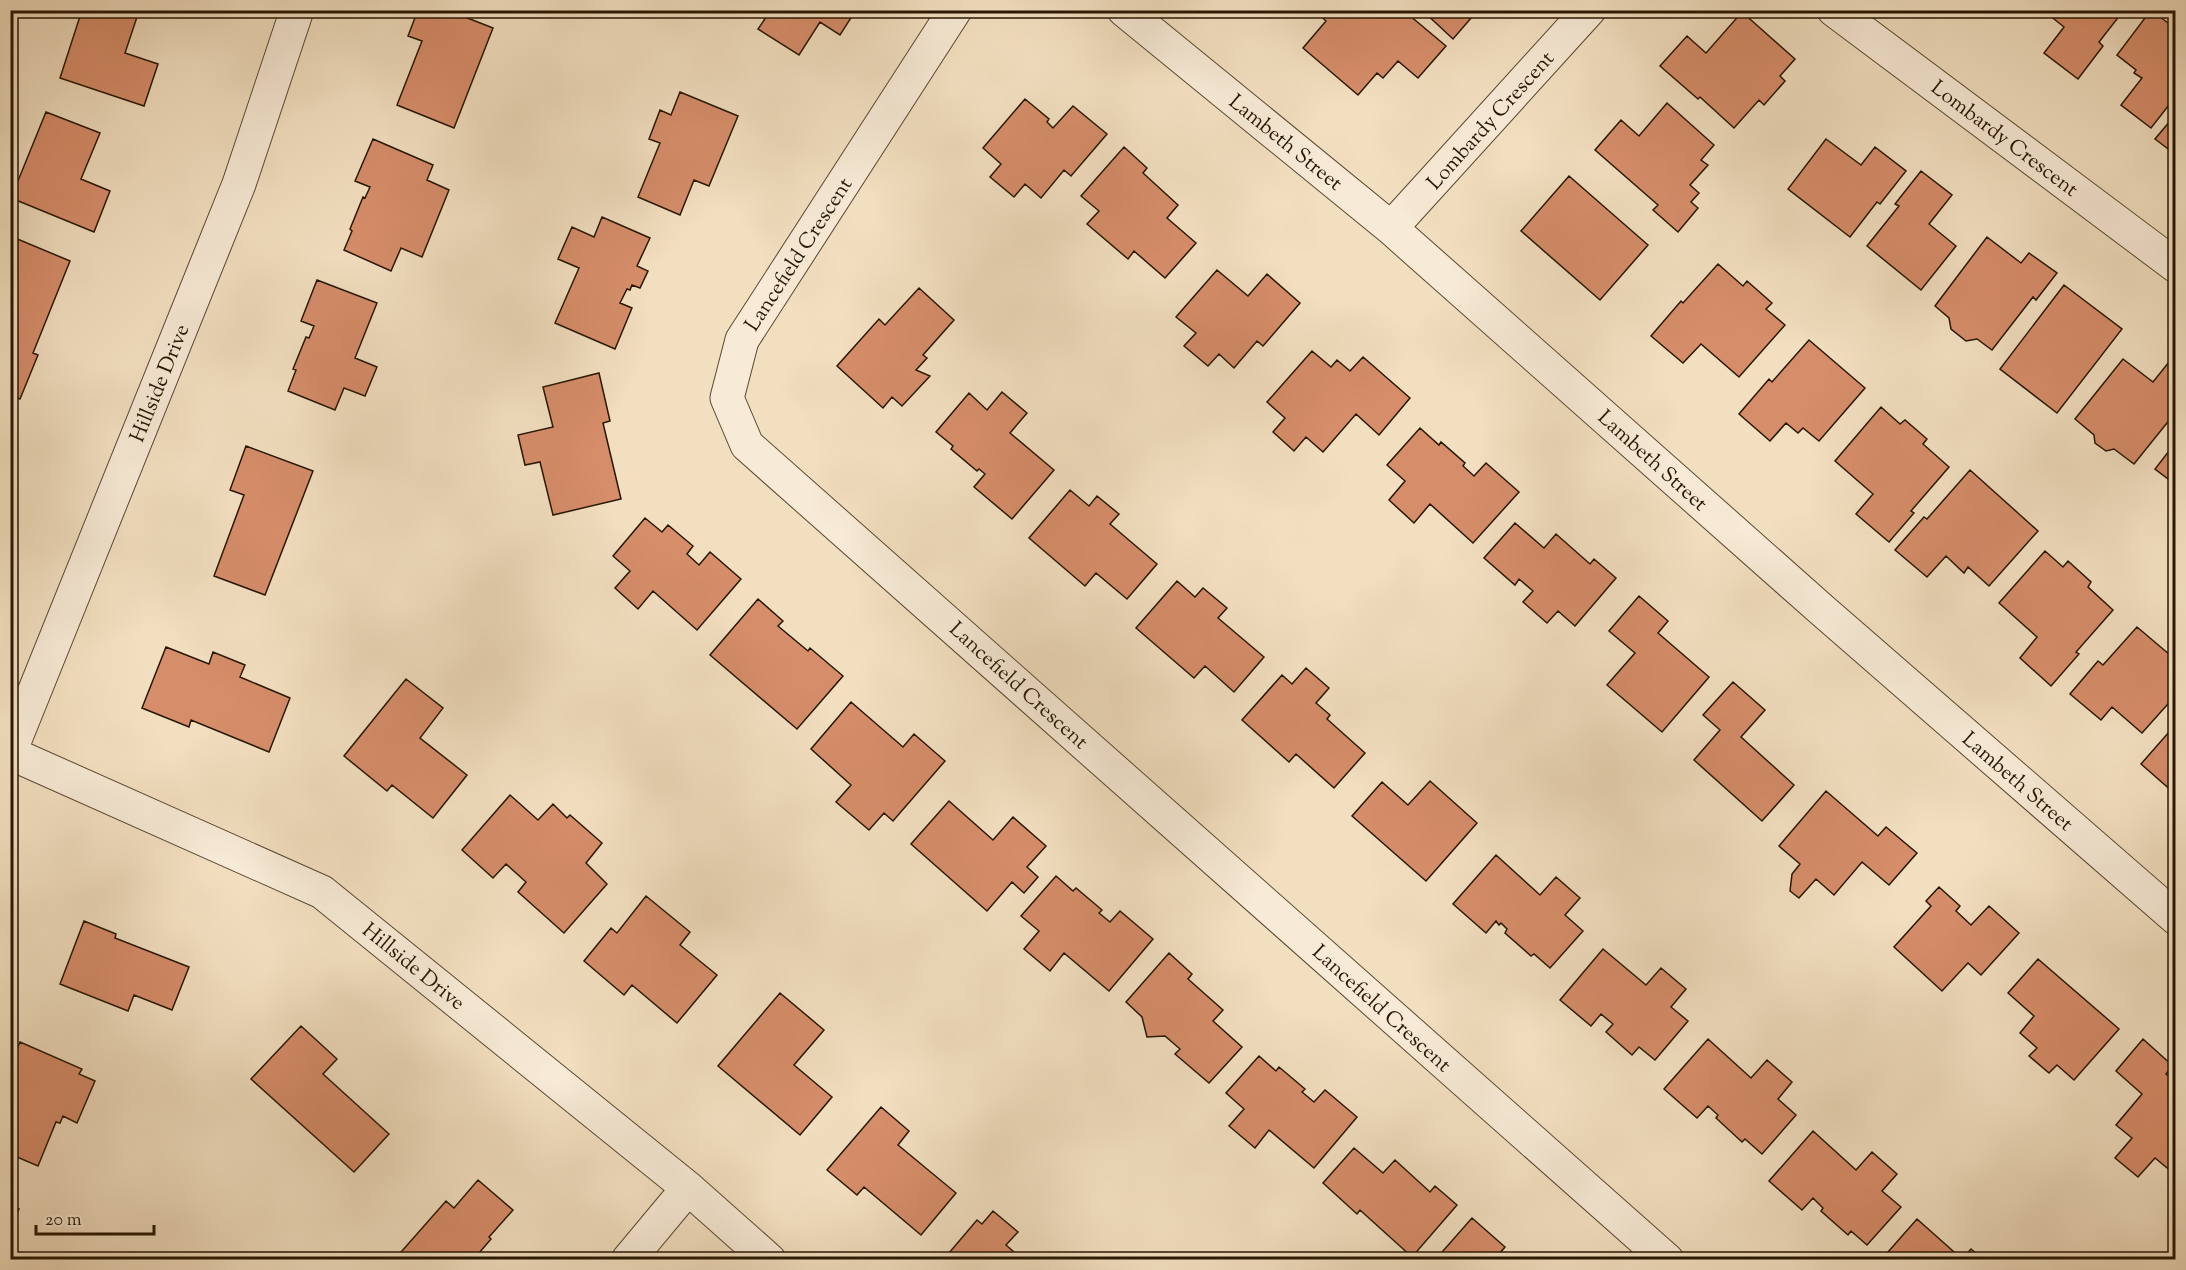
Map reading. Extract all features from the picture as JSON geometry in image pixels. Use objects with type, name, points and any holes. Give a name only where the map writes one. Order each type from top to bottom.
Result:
[{"type":"street","name":"Hillside Drive","points":[[297,10],[239,184],[10,752],[322,892],[688,1188],[769,1260]]},
{"type":"street","name":"Lancefield Crescent","points":[[955,10],[742,340],[728,398],[747,445],[1667,1260]]},
{"type":"street","name":"Lambeth Street","points":[[1124,10],[1391,228],[1822,610],[2175,918]]},
{"type":"street","name":"Lombardy Crescent","points":[[1391,228],[1589,10]]},
{"type":"street","name":"Lombardy Crescent","points":[[1834,10],[2175,267]]},
{"type":"street","points":[[628,1260],[688,1188]]},
{"type":"building","points":[[82,10],[136,10],[135,13],[138,14],[125,53],[158,64],[144,106],[60,78]]},
{"type":"building","points":[[418,10],[447,10],[493,28],[454,128],[397,105],[422,41],[408,36]]},
{"type":"building","points":[[771,10],[856,10],[840,35],[820,22],[799,55],[758,29]]},
{"type":"building","points":[[1314,10],[1403,10],[1446,46],[1418,78],[1398,61],[1383,78],[1377,73],[1358,95],[1303,48],[1326,21]]},
{"type":"building","points":[[1422,10],[1478,10],[1453,39]]},
{"type":"building","points":[[2043,10],[2124,10],[2099,42],[2103,46],[2078,79],[2044,53],[2064,27]]},
{"type":"building","points":[[2151,10],[2176,29],[2176,96],[2151,128],[2121,105],[2142,78],[2134,73],[2136,70],[2117,55]]},
{"type":"building","points":[[1742,12],[1795,59],[1780,76],[1785,81],[1764,105],[1759,100],[1734,128],[1700,97],[1698,99],[1660,66],[1687,36],[1706,53]]},
{"type":"building","points":[[680,92],[738,116],[709,186],[694,180],[680,215],[638,197],[660,143],[649,139],[660,110],[671,115]]},
{"type":"building","points":[[1025,99],[1049,119],[1047,122],[1053,128],[1073,106],[1107,134],[1071,176],[1064,170],[1041,198],[1025,184],[1014,197],[990,177],[1001,164],[983,148]]},
{"type":"building","points":[[1667,103],[1714,145],[1701,160],[1708,165],[1690,185],[1699,193],[1691,202],[1698,208],[1678,232],[1653,210],[1658,205],[1595,150],[1621,120],[1639,136]]},
{"type":"building","points":[[46,112],[100,133],[81,179],[110,191],[94,232],[11,198]]},
{"type":"building","points":[[2176,114],[2176,155],[2155,139]]},
{"type":"building","points":[[373,139],[433,165],[427,180],[449,190],[422,257],[401,248],[391,271],[344,250],[363,197],[365,198],[370,187],[355,181]]},
{"type":"building","points":[[1826,139],[1861,165],[1875,147],[1906,171],[1880,204],[1877,202],[1850,237],[1788,189]]},
{"type":"building","points":[[1124,147],[1147,168],[1143,173],[1178,205],[1167,218],[1196,243],[1165,278],[1134,251],[1128,259],[1087,224],[1099,211],[1081,196]]},
{"type":"building","points":[[1921,171],[1952,195],[1929,224],[1956,246],[1921,290],[1867,246],[1899,206],[1895,204]]},
{"type":"building","points":[[1569,176],[1648,245],[1600,300],[1521,231]]},
{"type":"building","points":[[602,217],[650,238],[637,266],[648,271],[640,288],[632,285],[630,290],[627,289],[620,303],[632,308],[615,349],[555,323],[579,268],[558,259],[572,227],[594,237]]},
{"type":"building","points":[[1987,237],[2021,263],[2029,253],[2057,273],[2036,300],[2033,297],[1992,350],[1977,339],[1966,341],[1951,329],[1949,318],[1935,306]]},
{"type":"building","points":[[15,238],[70,261],[33,353],[38,355],[20,399],[10,395],[10,249]]},
{"type":"building","points":[[1718,264],[1743,286],[1747,281],[1772,303],[1766,309],[1785,325],[1739,377],[1701,344],[1683,363],[1651,336],[1681,301],[1683,303]]},
{"type":"building","points":[[1217,270],[1248,296],[1267,274],[1300,303],[1263,346],[1257,341],[1234,368],[1219,354],[1208,366],[1184,346],[1196,333],[1176,317]]},
{"type":"building","points":[[317,280],[377,303],[355,358],[377,367],[365,396],[344,388],[335,410],[288,391],[296,370],[293,369],[306,337],[309,338],[314,326],[301,321]]},
{"type":"building","points":[[2064,285],[2122,329],[2057,413],[2000,369]]},
{"type":"building","points":[[919,288],[954,320],[923,355],[927,358],[916,370],[930,376],[902,406],[892,397],[883,408],[837,366],[879,319],[885,325]]},
{"type":"building","points":[[1809,340],[1865,388],[1819,441],[1803,428],[1798,433],[1786,423],[1770,441],[1739,414],[1769,379],[1772,382]]},
{"type":"building","points":[[1312,351],[1331,367],[1337,360],[1350,371],[1363,357],[1410,398],[1379,435],[1356,414],[1323,452],[1306,437],[1294,451],[1273,432],[1285,418],[1267,402]]},
{"type":"building","points":[[2123,359],[2153,382],[2169,362],[2176,367],[2176,418],[2174,420],[2171,418],[2134,464],[2114,449],[2106,451],[2095,443],[2094,435],[2075,419]]},
{"type":"building","points":[[599,373],[610,421],[603,423],[621,499],[553,515],[540,462],[525,465],[518,435],[553,427],[543,387]]},
{"type":"building","points":[[1002,392],[1027,413],[1010,433],[1054,470],[1012,519],[974,487],[985,474],[979,469],[977,471],[951,449],[953,446],[936,432],[969,393],[987,410]]},
{"type":"building","points":[[1881,407],[1900,424],[1905,420],[1927,439],[1923,444],[1949,467],[1911,511],[1914,513],[1889,542],[1856,514],[1873,494],[1835,461]]},
{"type":"building","points":[[1420,428],[1439,445],[1441,442],[1465,463],[1463,466],[1474,476],[1486,463],[1519,492],[1473,543],[1430,504],[1414,523],[1389,500],[1405,481],[1387,465]]},
{"type":"building","points":[[2176,442],[2176,485],[2155,469]]},
{"type":"building","points":[[246,446],[313,471],[265,595],[214,576],[244,495],[230,490]]},
{"type":"building","points":[[1970,470],[2038,531],[1989,586],[1968,567],[1964,573],[1946,556],[1927,577],[1895,550],[1924,517],[1927,519]]},
{"type":"building","points":[[1070,490],[1089,506],[1097,496],[1119,514],[1110,524],[1157,564],[1127,599],[1096,573],[1085,586],[1029,538]]},
{"type":"building","points":[[645,518],[662,532],[668,525],[693,546],[687,554],[699,565],[710,552],[741,579],[697,630],[653,591],[638,609],[615,588],[630,571],[613,556]]},
{"type":"building","points":[[1515,523],[1544,548],[1556,534],[1590,564],[1594,559],[1616,578],[1575,626],[1558,611],[1547,623],[1523,602],[1533,591],[1519,579],[1515,585],[1484,558]]},
{"type":"building","points":[[2045,551],[2063,567],[2068,561],[2091,582],[2088,587],[2113,610],[2076,652],[2079,654],[2051,686],[2020,658],[2037,637],[1999,603]]},
{"type":"building","points":[[1177,581],[1195,597],[1203,588],[1227,608],[1218,618],[1264,657],[1234,692],[1205,666],[1194,678],[1136,628]]},
{"type":"building","points":[[1639,596],[1668,621],[1658,633],[1709,677],[1662,732],[1607,685],[1635,653],[1609,631]]},
{"type":"building","points":[[758,599],[783,621],[778,626],[808,651],[810,648],[843,676],[797,729],[710,655]]},
{"type":"building","points":[[2137,627],[2176,660],[2176,695],[2142,733],[2112,707],[2101,720],[2070,694],[2098,661],[2103,665]]},
{"type":"building","points":[[166,647],[209,664],[213,652],[245,665],[240,677],[290,698],[269,752],[191,720],[189,727],[142,708]]},
{"type":"building","points":[[1306,668],[1329,688],[1316,703],[1330,715],[1327,719],[1365,753],[1334,788],[1296,754],[1289,762],[1242,720],[1282,675],[1292,684]]},
{"type":"building","points":[[406,679],[443,708],[420,738],[467,775],[433,818],[392,785],[387,791],[344,756]]},
{"type":"building","points":[[1733,682],[1765,710],[1741,737],[1794,785],[1762,821],[1694,760],[1720,730],[1703,715]]},
{"type":"building","points":[[851,702],[903,747],[914,734],[945,761],[893,821],[884,813],[869,830],[836,802],[851,785],[811,749]]},
{"type":"building","points":[[2169,732],[2173,736],[2176,732],[2176,789],[2173,792],[2141,764]]},
{"type":"building","points":[[1430,781],[1477,823],[1426,881],[1352,816],[1382,782],[1408,805]]},
{"type":"building","points":[[1826,791],[1878,836],[1886,827],[1917,853],[1889,885],[1862,862],[1834,895],[1816,879],[1799,898],[1790,891],[1792,874],[1800,864],[1779,846]]},
{"type":"building","points":[[510,795],[538,820],[553,804],[567,818],[570,815],[602,843],[586,863],[607,884],[564,933],[518,892],[526,882],[506,864],[493,878],[462,850]]},
{"type":"building","points":[[949,801],[993,840],[1013,817],[1046,846],[1027,867],[1038,877],[1024,893],[1012,882],[987,911],[911,844]]},
{"type":"building","points":[[1496,855],[1540,895],[1556,877],[1580,898],[1565,915],[1583,931],[1550,968],[1534,954],[1531,956],[1505,933],[1507,929],[1501,923],[1499,925],[1496,921],[1486,933],[1453,904]]},
{"type":"building","points":[[1056,876],[1073,891],[1076,888],[1102,910],[1099,913],[1110,922],[1120,911],[1153,939],[1109,991],[1064,953],[1050,971],[1024,949],[1039,931],[1021,916]]},
{"type":"building","points":[[1939,887],[1960,906],[1956,911],[1971,925],[1989,906],[2019,933],[1981,975],[1968,963],[1942,991],[1894,947],[1931,906],[1926,901]]},
{"type":"building","points":[[646,896],[690,932],[680,945],[717,975],[677,1023],[632,985],[624,995],[584,961],[611,928],[617,933]]},
{"type":"building","points":[[84,921],[116,934],[115,938],[189,967],[172,1010],[134,995],[128,1011],[60,984]]},
{"type":"building","points":[[1603,949],[1646,985],[1661,968],[1686,989],[1671,1007],[1688,1021],[1655,1060],[1639,1047],[1632,1055],[1606,1032],[1613,1024],[1601,1014],[1591,1026],[1560,1000]]},
{"type":"building","points":[[1169,953],[1192,974],[1188,979],[1223,1010],[1213,1021],[1242,1047],[1209,1083],[1175,1054],[1180,1049],[1165,1036],[1147,1037],[1142,1017],[1126,1002]]},
{"type":"building","points":[[2038,959],[2119,1029],[2074,1080],[2057,1065],[2049,1073],[2029,1056],[2037,1048],[2020,1033],[2034,1016],[2008,993]]},
{"type":"building","points":[[780,993],[824,1030],[794,1065],[832,1097],[800,1135],[718,1066]]},
{"type":"building","points":[[301,1026],[337,1059],[323,1074],[389,1134],[354,1172],[251,1079]]},
{"type":"building","points":[[1708,1039],[1751,1078],[1767,1060],[1792,1082],[1778,1099],[1796,1115],[1762,1154],[1745,1139],[1742,1142],[1716,1118],[1718,1115],[1708,1106],[1697,1118],[1664,1089]]},
{"type":"building","points":[[2143,1039],[2173,1066],[2166,1074],[2176,1083],[2176,1168],[2172,1172],[2155,1158],[2138,1177],[2115,1158],[2132,1138],[2116,1125],[2142,1094],[2116,1071]]},
{"type":"building","points":[[20,1042],[82,1069],[79,1074],[95,1081],[77,1123],[63,1116],[60,1123],[56,1122],[38,1166],[10,1154],[10,1065]]},
{"type":"building","points":[[1259,1056],[1276,1071],[1279,1067],[1305,1089],[1302,1092],[1314,1102],[1325,1090],[1357,1117],[1314,1168],[1269,1130],[1255,1148],[1229,1126],[1244,1109],[1226,1093]]},
{"type":"building","points":[[881,1107],[909,1131],[898,1145],[956,1193],[921,1235],[864,1187],[857,1195],[827,1170]]},
{"type":"building","points":[[1813,1131],[1856,1170],[1872,1152],[1897,1174],[1882,1191],[1901,1207],[1867,1245],[1851,1231],[1848,1235],[1821,1211],[1823,1208],[1813,1198],[1802,1210],[1769,1181]]},
{"type":"building","points":[[1354,1148],[1383,1173],[1395,1160],[1430,1192],[1435,1186],[1457,1205],[1412,1257],[1360,1210],[1357,1214],[1323,1183]]},
{"type":"building","points":[[478,1180],[513,1210],[489,1237],[491,1239],[473,1260],[394,1260],[446,1201],[454,1208]]},
{"type":"building","points":[[10,1205],[19,1209],[10,1230]]},
{"type":"building","points":[[993,1211],[1018,1232],[1006,1245],[1023,1260],[943,1260],[977,1220],[982,1224]]},
{"type":"building","points":[[1472,1218],[1505,1247],[1494,1260],[1435,1260]]},
{"type":"building","points":[[1917,1219],[1962,1259],[1971,1249],[1984,1260],[1896,1260],[1888,1252]]}]
